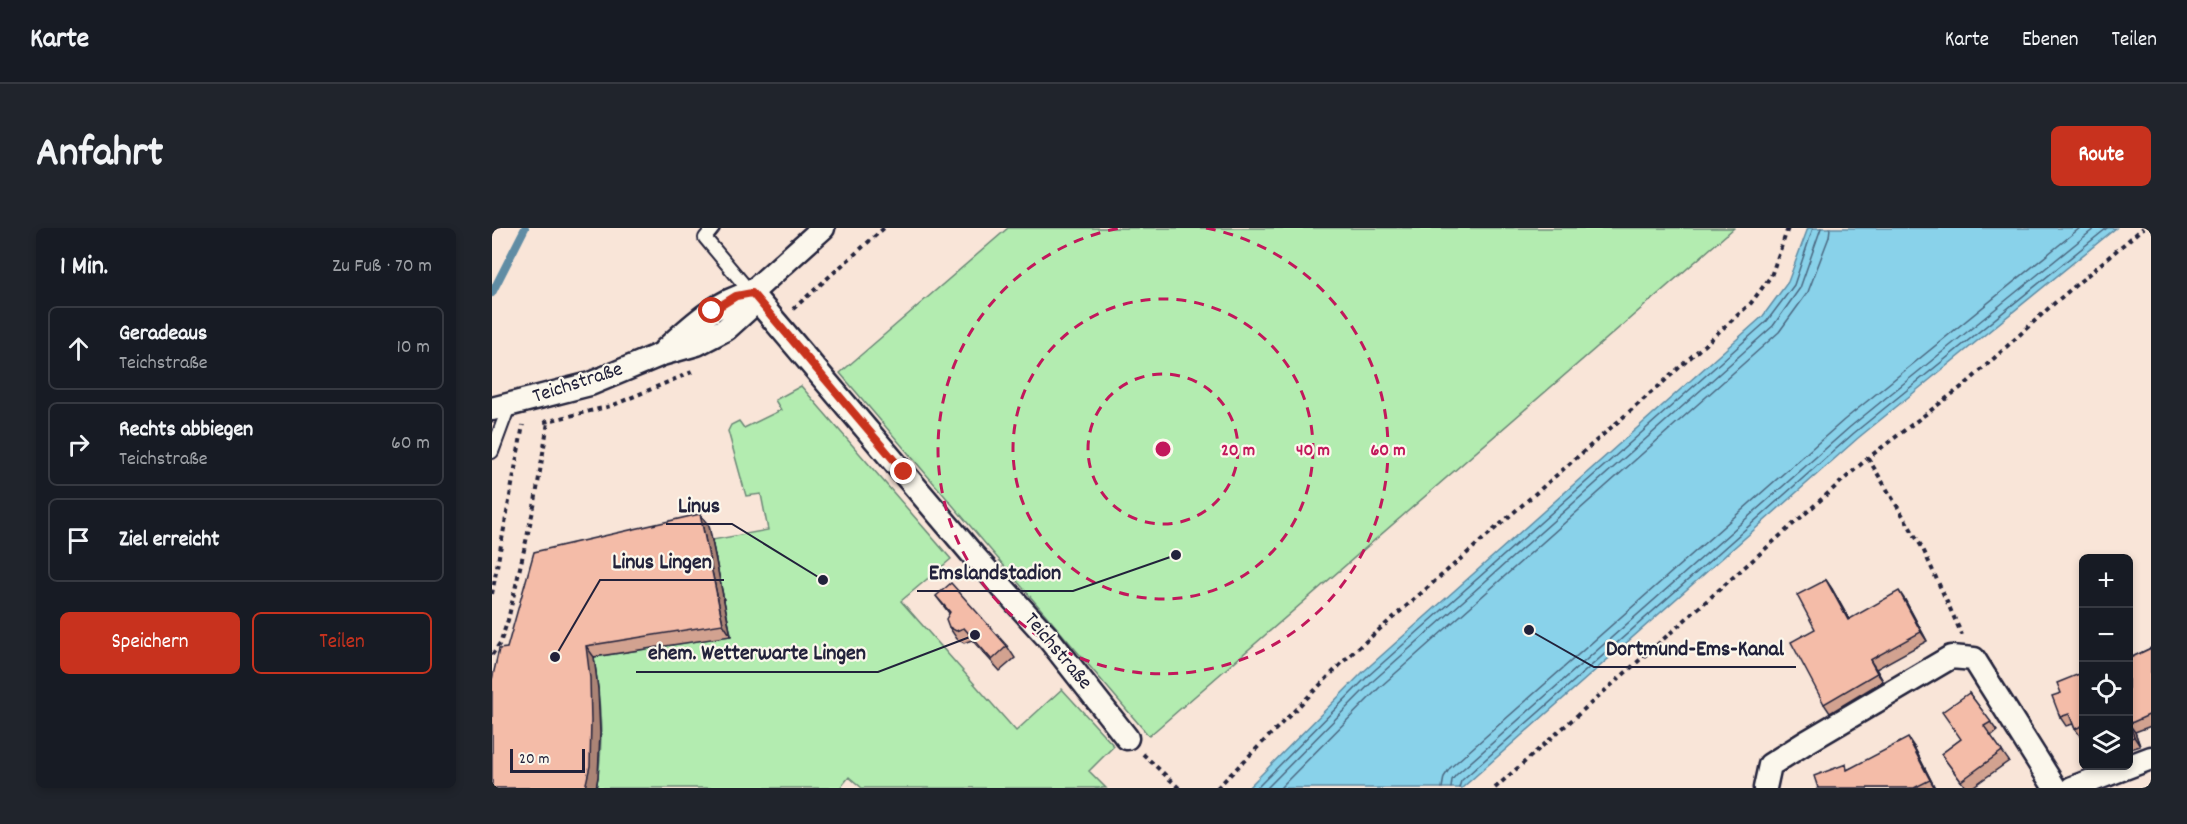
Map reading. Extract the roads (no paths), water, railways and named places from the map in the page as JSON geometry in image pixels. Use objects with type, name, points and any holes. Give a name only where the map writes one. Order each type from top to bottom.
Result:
[{"type":"street","name":"Teichstraße","points":[[501,407],[590,384],[662,354],[712,311],[736,296],[752,293],[823,228]]},
{"type":"street","name":"Teichstraße","points":[[752,293],[973,555],[1049,639],[1127,738]]},
{"type":"street","points":[[1765,788],[1770,765],[1951,657],[1974,659],[2055,788]]},
{"type":"street","points":[[2072,788],[2151,758]]},
{"type":"lane","points":[[713,228],[705,238],[752,293]]},
{"type":"lane","points":[[492,452],[501,407]]},
{"type":"water","points":[[1808,228],[2116,228],[1858,438],[1462,788],[1248,788],[1363,672],[1763,316],[1788,282]]},
{"type":"waterway","points":[[492,293],[525,228]]},
{"type":"place","name":"Emslandstadion","points":[[1176,555]]},
{"type":"place","name":"Linus","points":[[823,580]]},
{"type":"place","name":"Dortmund-Ems-Kanal","points":[[1529,630]]},
{"type":"place","name":"ehem. Wetterwarte Lingen","points":[[975,635]]},
{"type":"place","name":"Linus Lingen","points":[[555,657]]}]
